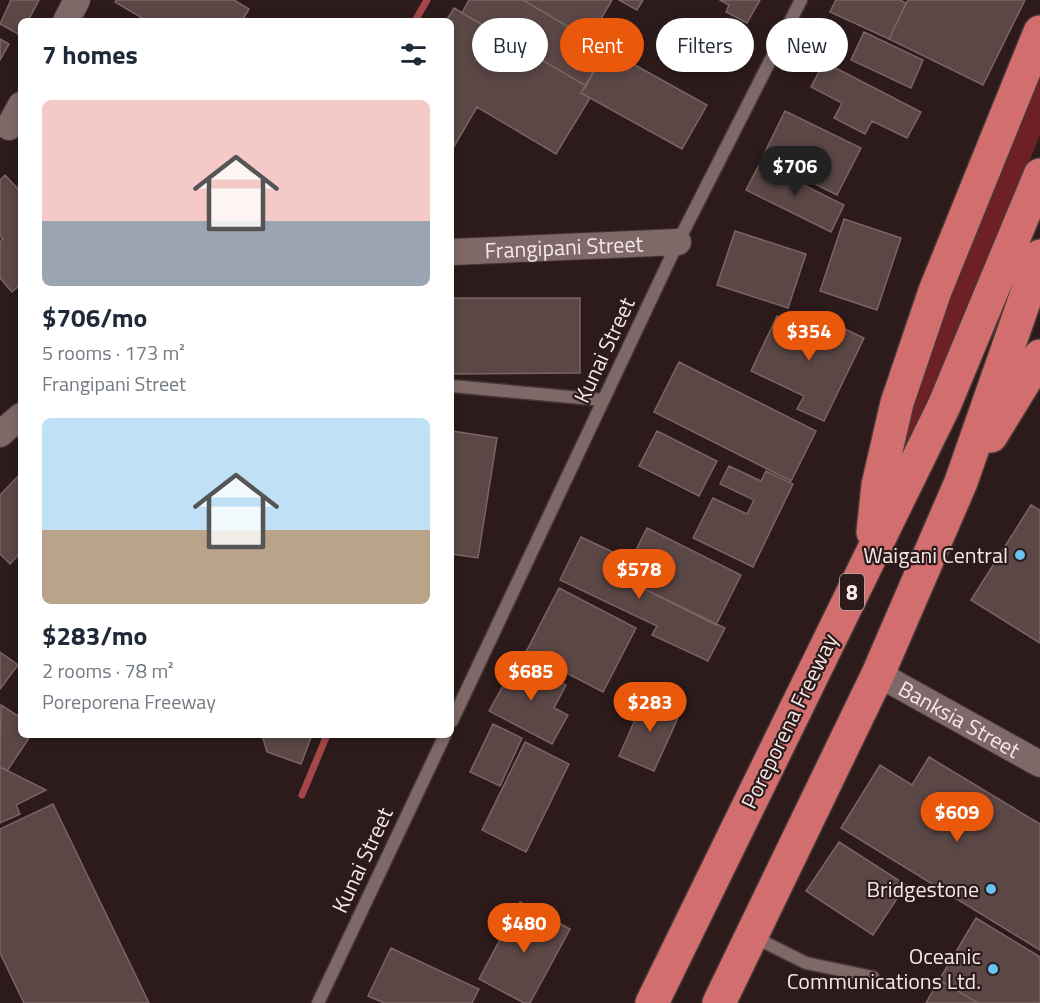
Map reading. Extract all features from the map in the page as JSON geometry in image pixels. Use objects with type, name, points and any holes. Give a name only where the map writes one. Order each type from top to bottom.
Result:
[{"type":"highway","points":[[870,555],[878,485],[897,403],[935,291],[1040,32]]},
{"type":"highway","name":"Poreporena Freeway","points":[[652,1003],[944,406],[1040,175]]},
{"type":"highway","points":[[719,1003],[878,674],[961,482],[1040,256]]},
{"type":"highway","points":[[961,482],[1040,356]]},
{"type":"street","points":[[68,18],[77,0]]},
{"type":"street","name":"Frangipani Street","points":[[454,252],[678,242]]},
{"type":"street","points":[[0,434],[18,419]]},
{"type":"street","name":"Banksia Street","points":[[878,674],[1040,764]]},
{"type":"lane","name":"Kunai Street","points":[[454,717],[678,242],[801,0]]},
{"type":"lane","points":[[454,386],[603,400]]},
{"type":"lane","name":"Kunai Street","points":[[318,1003],[444,738]]},
{"type":"lane","points":[[751,936],[806,963],[873,977]]},
{"type":"shaded area","points":[[1040,60],[1040,135],[978,287],[888,492],[895,444]]},
{"type":"building","points":[[11,0],[39,0],[30,18],[18,18],[18,34],[0,24]]},
{"type":"building","points":[[116,0],[234,0],[249,9],[244,18],[142,18],[115,2]]},
{"type":"building","points":[[469,0],[523,0],[560,22],[560,71],[548,64],[548,18],[472,19],[462,13]]},
{"type":"building","points":[[523,0],[612,0],[601,18],[560,18],[560,22]]},
{"type":"building","points":[[619,0],[643,0],[637,10]]},
{"type":"building","points":[[720,0],[760,0],[750,18],[737,18],[726,12],[729,5]]},
{"type":"building","points":[[836,0],[900,0],[906,3],[889,39],[848,20],[848,18],[830,12]]},
{"type":"building","points":[[908,0],[1025,0],[983,85],[889,39]]},
{"type":"building","points":[[454,8],[472,19],[472,72],[548,72],[548,64],[586,86],[581,93],[590,98],[556,154],[477,107],[454,147],[454,18],[448,18]]},
{"type":"building","points":[[864,32],[923,60],[911,88],[851,60]]},
{"type":"building","points":[[0,39],[9,44],[0,60]]},
{"type":"building","points":[[644,70],[707,105],[682,149],[581,93],[593,72],[644,72]]},
{"type":"building","points":[[562,72],[594,72],[586,86]]},
{"type":"building","points":[[819,72],[843,72],[921,112],[907,138],[872,121],[865,134],[834,118],[842,103],[811,87]]},
{"type":"building","points":[[785,111],[861,148],[837,195],[762,158]]},
{"type":"building","points":[[760,163],[844,205],[831,232],[746,190]]},
{"type":"building","points":[[5,175],[18,189],[18,287],[12,292],[0,278],[0,241],[3,239],[0,236],[0,180]]},
{"type":"building","points":[[844,219],[901,238],[877,310],[820,291]]},
{"type":"building","points":[[735,231],[806,254],[788,308],[717,285]]},
{"type":"building","points":[[454,298],[580,298],[580,373],[454,374]]},
{"type":"building","points":[[777,316],[812,332],[820,317],[864,338],[824,421],[797,409],[804,396],[751,371]]},
{"type":"building","points":[[679,362],[816,431],[791,481],[654,412]]},
{"type":"building","points":[[454,431],[497,438],[478,558],[454,554]]},
{"type":"building","points":[[657,431],[717,461],[699,496],[639,466]]},
{"type":"building","points":[[729,466],[761,481],[766,471],[793,484],[753,567],[693,538],[713,498],[747,514],[754,500],[720,484]]},
{"type":"building","points":[[18,476],[18,555],[10,564],[0,554],[0,495]]},
{"type":"building","name":"Waigani Central","points":[[1031,505],[1040,510],[1040,643],[971,600]]},
{"type":"building","points":[[647,528],[741,575],[716,625],[622,578]]},
{"type":"building","points":[[581,537],[630,560],[622,578],[725,628],[708,661],[652,635],[657,626],[560,580]]},
{"type":"building","points":[[559,588],[636,628],[603,692],[526,652]]},
{"type":"building","points":[[0,652],[18,665],[0,689]]},
{"type":"building","points":[[518,659],[566,685],[554,708],[568,715],[552,744],[489,711]]},
{"type":"building","points":[[646,695],[681,711],[654,771],[619,756]]},
{"type":"building","points":[[1,705],[18,716],[18,738],[29,738],[7,771],[0,767]]},
{"type":"building","points":[[493,724],[522,738],[500,786],[470,772]]},
{"type":"building","points":[[263,738],[311,738],[301,764],[267,752]]},
{"type":"building","points":[[525,742],[569,764],[526,852],[482,830]]},
{"type":"building","name":"Bridgestone","points":[[929,757],[1040,824],[1040,950],[841,828],[880,765],[912,785]]},
{"type":"building","points":[[0,767],[46,790],[16,805],[20,814],[0,823]]},
{"type":"building","points":[[53,804],[149,1003],[24,1003],[0,953],[0,829]]},
{"type":"building","points":[[839,842],[906,885],[873,935],[806,891]]},
{"type":"building","points":[[520,902],[570,929],[530,1003],[524,1003],[479,979]]},
{"type":"building","name":"Oceanic Communications Ltd.","points":[[976,918],[1040,957],[1040,1003],[978,1003],[939,980]]},
{"type":"building","points":[[391,948],[479,989],[472,1003],[384,1003],[368,996]]},
{"type":"building","points":[[939,980],[978,1003],[926,1003]]},
{"type":"waterway","points":[[417,18],[427,0]]},
{"type":"waterway","points":[[302,795],[326,738]]},
{"type":"place","name":"Waigani Central","points":[[1020,555]]},
{"type":"place","name":"Bridgestone","points":[[991,889]]},
{"type":"place","name":"Oceanic Communications Ltd.","points":[[993,969]]}]
